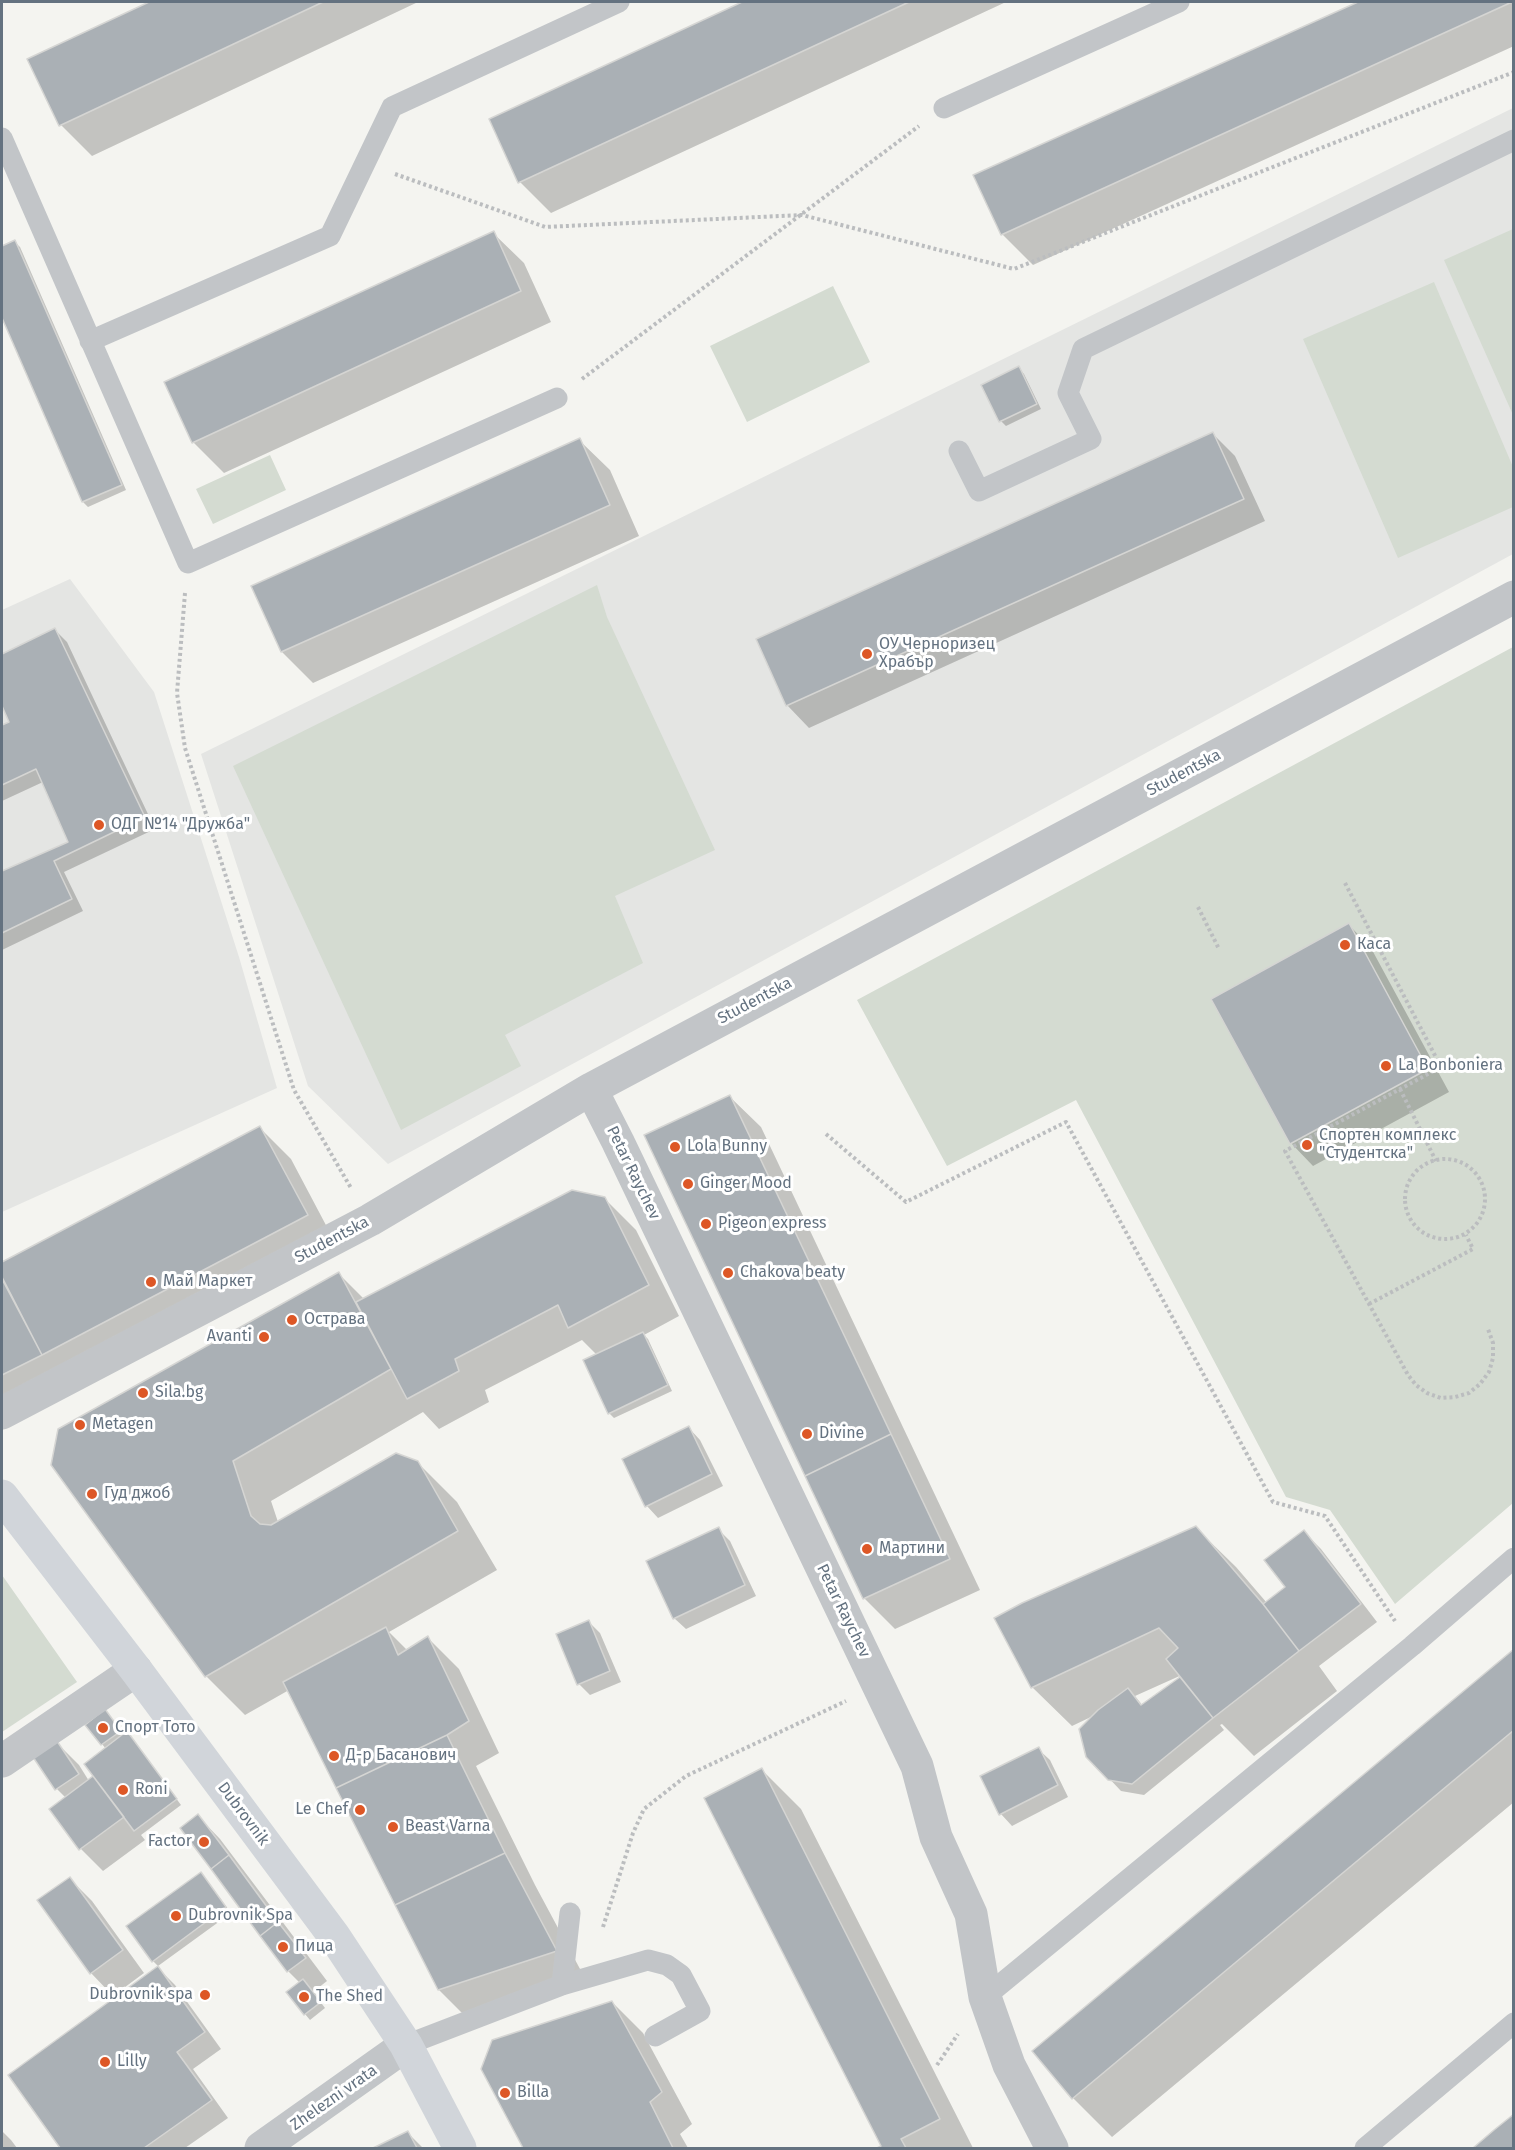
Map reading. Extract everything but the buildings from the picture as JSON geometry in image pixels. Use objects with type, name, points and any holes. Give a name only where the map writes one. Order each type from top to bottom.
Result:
[{"type":"street","name":"Studentska","points":[[2,1413],[370,1220],[591,1089],[1514,597]]},
{"type":"street","name":"Petar Raychev","points":[[591,1089],[917,1766],[936,1838],[971,1914],[985,1997],[1009,2065],[1052,2148]]},
{"type":"street","name":"Dubrovnik","points":[[2,1496],[136,1670],[334,1936],[406,2045],[460,2148]]},
{"type":"street","points":[[2,1761],[136,1670]]},
{"type":"street","name":"Zhelezni vrata","points":[[261,2148],[406,2045]]},
{"type":"lane","points":[[90,341],[330,236],[392,107],[619,2]]},
{"type":"lane","points":[[944,108],[1179,2]]},
{"type":"lane","points":[[2,138],[188,563],[557,398]]},
{"type":"lane","points":[[959,451],[979,491],[1091,439],[1068,393],[1083,349],[1514,140]]},
{"type":"lane","points":[[985,1997],[1412,1646],[1514,1558]]},
{"type":"lane","points":[[562,1985],[570,1913]]},
{"type":"lane","points":[[406,2045],[587,1976],[648,1960],[667,1965],[681,1975],[700,2011],[655,2036]]},
{"type":"lane","points":[[1365,2148],[1514,2023]]},
{"type":"path","points":[[365,163],[545,227],[801,215],[1014,269],[1514,72]]},
{"type":"path","points":[[557,398],[944,108]]},
{"type":"path","points":[[188,563],[177,693],[185,748],[294,1090],[370,1220]]},
{"type":"path","points":[[1345,883],[1441,1067],[1286,1151],[1368,1304],[1416,1385],[1427,1393],[1442,1398],[1468,1393],[1480,1384],[1489,1372],[1493,1358],[1493,1343],[1488,1329]]},
{"type":"path","points":[[1197,907],[1219,949]]},
{"type":"path","points":[[1400,1089],[1436,1161]]},
{"type":"path","points":[[826,1134],[906,1202],[1066,1122],[1274,1502],[1325,1516],[1412,1646]]},
{"type":"path","points":[[1449,1159],[1461,1162],[1472,1169],[1480,1179],[1485,1191],[1482,1216],[1475,1227],[1452,1239],[1439,1240],[1425,1235],[1408,1215],[1405,1201],[1407,1187],[1413,1175],[1423,1166],[1436,1161],[1449,1159]]},
{"type":"path","points":[[1368,1304],[1473,1249],[1465,1234]]},
{"type":"path","points":[[587,1976],[633,1833],[644,1809],[686,1776],[878,1686]]},
{"type":"shaded area","name":"ОУ Черноризец Храбър","points":[[1513,108],[1513,554],[388,1164],[308,1086],[201,754]]},
{"type":"shaded area","points":[[1513,229],[1513,415],[1444,260]]},
{"type":"shaded area","points":[[1434,282],[1513,467],[1513,507],[1398,558],[1303,339]]},
{"type":"shaded area","points":[[833,286],[870,362],[747,422],[710,346]]},
{"type":"shaded area","points":[[270,455],[286,490],[213,524],[196,489]]},
{"type":"shaded area","name":"ОДГ №14 \"Дружба\"","points":[[70,579],[154,692],[239,957],[277,1088],[2,1212],[2,610]]},
{"type":"shaded area","points":[[597,585],[607,617],[715,850],[615,896],[643,963],[505,1035],[521,1066],[401,1130],[233,766]]},
{"type":"shaded area","name":"Спортен комплекс \"Студентска\"","points":[[1513,647],[1513,1503],[1395,1604],[1330,1510],[1286,1497],[1076,1100],[947,1166],[857,1000]]},
{"type":"shaded area","points":[[2,1575],[77,1682],[2,1732]]},
{"type":"place","name":"ОУ Черноризец Храбър","points":[[867,654]]},
{"type":"place","name":"ОДГ №14 \"Дружба\"","points":[[99,825]]},
{"type":"place","name":"Каса","points":[[1345,945]]},
{"type":"place","name":"La Bonboniera","points":[[1386,1066]]},
{"type":"place","name":"Спортен комплекс \"Студентска\"","points":[[1307,1145]]},
{"type":"place","name":"Lola Bunny","points":[[675,1147]]},
{"type":"place","name":"Ginger Mood","points":[[688,1184]]},
{"type":"place","name":"Pigeon express","points":[[706,1224]]},
{"type":"place","name":"Chakova beaty","points":[[728,1273]]},
{"type":"place","name":"Май Маркет","points":[[151,1282]]},
{"type":"place","name":"Острава","points":[[292,1320]]},
{"type":"place","name":"Avanti","points":[[264,1337]]},
{"type":"place","name":"Sila.bg","points":[[143,1393]]},
{"type":"place","name":"Metagen","points":[[80,1425]]},
{"type":"place","name":"Divine","points":[[807,1434]]},
{"type":"place","name":"Гуд джоб","points":[[92,1494]]},
{"type":"place","name":"Мартини","points":[[867,1549]]},
{"type":"place","name":"Спорт Тото","points":[[103,1728]]},
{"type":"place","name":"Д-р Басанович","points":[[334,1756]]},
{"type":"place","name":"Roni","points":[[123,1790]]},
{"type":"place","name":"Le Chef","points":[[360,1810]]},
{"type":"place","name":"Beast Varna","points":[[393,1827]]},
{"type":"place","name":"Factor","points":[[204,1842]]},
{"type":"place","name":"Dubrovnik Spa","points":[[176,1916]]},
{"type":"place","name":"Пица","points":[[283,1947]]},
{"type":"place","name":"Dubrovnik spa","points":[[205,1995]]},
{"type":"place","name":"The Shed","points":[[304,1997]]},
{"type":"place","name":"Lilly","points":[[105,2062]]},
{"type":"place","name":"Billa","points":[[505,2093]]}]
